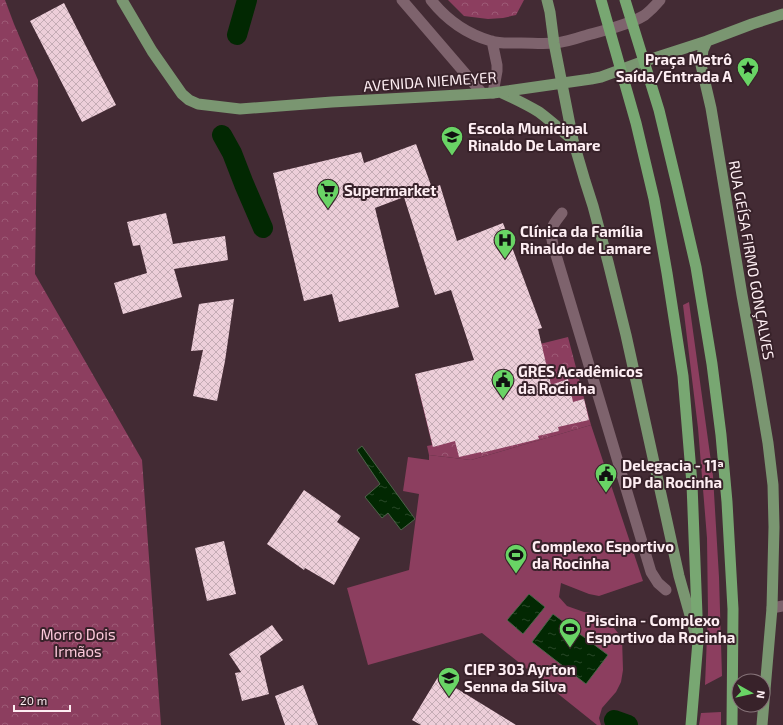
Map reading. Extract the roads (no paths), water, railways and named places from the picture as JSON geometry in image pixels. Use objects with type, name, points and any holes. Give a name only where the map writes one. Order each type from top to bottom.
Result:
[{"type":"highway","points":[[601,0],[636,123],[654,199],[683,376],[692,484],[698,641],[691,725]]},
{"type":"highway","points":[[625,0],[659,110],[677,185],[696,267],[712,364],[721,435],[727,502],[733,609],[732,725]]},
{"type":"main road","name":"AVENIDA NIEMEYER","points":[[122,0],[152,51],[182,94],[189,100],[198,104],[240,109],[492,93],[562,83],[601,76],[783,14]]},
{"type":"main road","points":[[547,0],[573,140],[610,269],[628,343],[679,576],[698,641]]},
{"type":"main road","name":"RUA GEÍSA FIRMO GONÇALVES","points":[[707,41],[703,50],[701,65],[711,108],[768,443],[773,485],[778,607],[762,725]]},
{"type":"main road","points":[[492,93],[523,103],[548,119],[573,140]]},
{"type":"street","points":[[402,0],[492,93]]},
{"type":"street","points":[[431,0],[458,25],[472,34],[492,41],[504,43],[554,43],[597,33],[625,24],[644,15],[660,0]]},
{"type":"street","points":[[492,41],[497,71],[492,93]]},
{"type":"street","points":[[562,213],[552,226],[551,235],[553,245],[651,572],[658,583],[666,590]]},
{"type":"water","points":[[362,446],[415,519],[401,530],[388,513],[382,518],[365,497],[380,484],[357,450]]},
{"type":"water","points":[[529,594],[545,607],[523,634],[507,620]]},
{"type":"water","name":"Piscina - Complexo Esportivo da Rocinha","points":[[553,614],[608,655],[586,684],[532,642]]},
{"type":"waterway","points":[[237,35],[247,0]]},
{"type":"waterway","points":[[222,135],[232,153],[263,228]]},
{"type":"waterway","points":[[614,720],[628,725]]},
{"type":"place","name":"Praça Metrô Saída/Entrada A","points":[[748,88]]},
{"type":"place","name":"Escola Municipal Rinaldo De Lamare","points":[[452,156]]},
{"type":"place","name":"Supermarket","points":[[328,210]]},
{"type":"place","name":"Clínica da Família Rinaldo de Lamare","points":[[505,260]]},
{"type":"place","name":"GRES Acadêmicos da Rocinha","points":[[503,400]]},
{"type":"place","name":"Delegacia - 11ª DP da Rocinha","points":[[606,494]]},
{"type":"place","name":"Complexo Esportivo da Rocinha","points":[[516,574]]},
{"type":"place","name":"Piscina - Complexo Esportivo da Rocinha","points":[[570,648]]},
{"type":"place","name":"CIEP 303 Ayrton Senna da Silva","points":[[449,698]]},
{"type":"park label","name":"Morro Dois Irmãos","points":[[78,642]]}]
